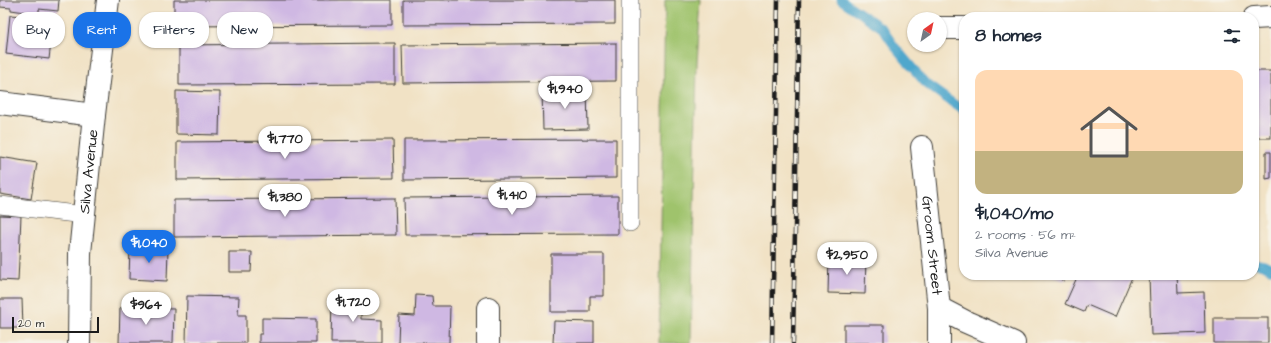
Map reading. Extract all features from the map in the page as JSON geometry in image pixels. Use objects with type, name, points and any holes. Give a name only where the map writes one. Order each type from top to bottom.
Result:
[{"type":"street","name":"Silva Avenue","points":[[78,343],[80,253],[94,115],[108,0]]},
{"type":"street","points":[[1259,18],[1271,17]]},
{"type":"street","points":[[947,28],[959,28]]},
{"type":"street","points":[[0,103],[94,115]]},
{"type":"street","name":"Groom Street","points":[[922,147],[939,308],[939,343]]},
{"type":"street","points":[[488,308],[488,343]]},
{"type":"street","points":[[939,308],[964,321],[1014,343]]},
{"type":"lane","points":[[630,0],[630,223]]},
{"type":"lane","points":[[0,205],[84,215]]},
{"type":"green space","points":[[665,0],[701,0],[697,63],[691,343],[659,343]]},
{"type":"building","points":[[0,0],[59,0],[58,11],[39,9],[39,12],[25,12],[0,7]]},
{"type":"building","points":[[174,0],[392,0],[392,25],[273,26],[273,12],[217,12],[217,26],[209,26],[209,12],[174,12]]},
{"type":"building","points":[[403,0],[615,0],[615,24],[403,25]]},
{"type":"building","points":[[10,15],[12,15],[12,48],[50,48],[49,59],[6,54]]},
{"type":"building","points":[[395,43],[395,84],[179,85],[179,48],[209,48],[209,45],[217,45],[217,48],[273,48],[273,44]]},
{"type":"building","points":[[616,43],[616,81],[403,83],[402,45]]},
{"type":"building","points":[[1259,71],[1271,71],[1271,138],[1259,138]]},
{"type":"building","points":[[587,89],[588,129],[543,130],[542,90]]},
{"type":"building","points":[[176,91],[220,92],[219,135],[176,134]]},
{"type":"building","points":[[616,139],[616,178],[404,180],[404,140]]},
{"type":"building","points":[[393,140],[394,178],[177,180],[177,142]]},
{"type":"building","points":[[1266,152],[1271,152],[1271,178],[1266,179]]},
{"type":"building","points":[[0,157],[37,163],[31,199],[0,194]]},
{"type":"building","points":[[618,196],[618,234],[405,235],[404,198]]},
{"type":"building","points":[[395,198],[396,235],[174,237],[174,200]]},
{"type":"building","points":[[0,215],[21,216],[18,281],[0,280]]},
{"type":"building","points":[[130,247],[168,248],[167,281],[129,279]]},
{"type":"building","points":[[229,252],[252,252],[251,272],[229,272]]},
{"type":"building","points":[[551,254],[604,254],[604,296],[590,296],[590,312],[551,312]]},
{"type":"building","points":[[829,257],[866,258],[865,294],[828,293]]},
{"type":"building","points":[[1076,280],[1131,280],[1115,317],[1087,305],[1084,312],[1065,304]]},
{"type":"building","points":[[1149,280],[1177,280],[1178,293],[1204,292],[1205,333],[1151,335]]},
{"type":"building","points":[[416,295],[432,296],[433,306],[450,306],[449,343],[398,343],[399,315],[415,316]]},
{"type":"building","points":[[187,296],[239,297],[238,315],[246,315],[246,343],[186,343]]},
{"type":"building","points":[[332,296],[361,297],[361,319],[382,320],[382,343],[331,343]]},
{"type":"building","points":[[0,299],[22,299],[23,328],[0,328]]},
{"type":"building","points":[[120,308],[174,309],[173,343],[119,343]]},
{"type":"building","points":[[262,318],[316,319],[316,343],[259,343],[259,334],[262,334]]},
{"type":"building","points":[[1214,318],[1268,318],[1268,343],[1214,343]]},
{"type":"building","points":[[554,321],[594,322],[594,343],[553,343]]},
{"type":"building","points":[[844,325],[884,325],[884,343],[844,343]]},
{"type":"waterway","points":[[841,0],[882,28],[895,47],[926,84],[959,107]]},
{"type":"waterway","points":[[1259,264],[1271,269]]},
{"type":"railway","points":[[772,343],[778,0]]},
{"type":"railway","points":[[793,343],[799,0]]}]
